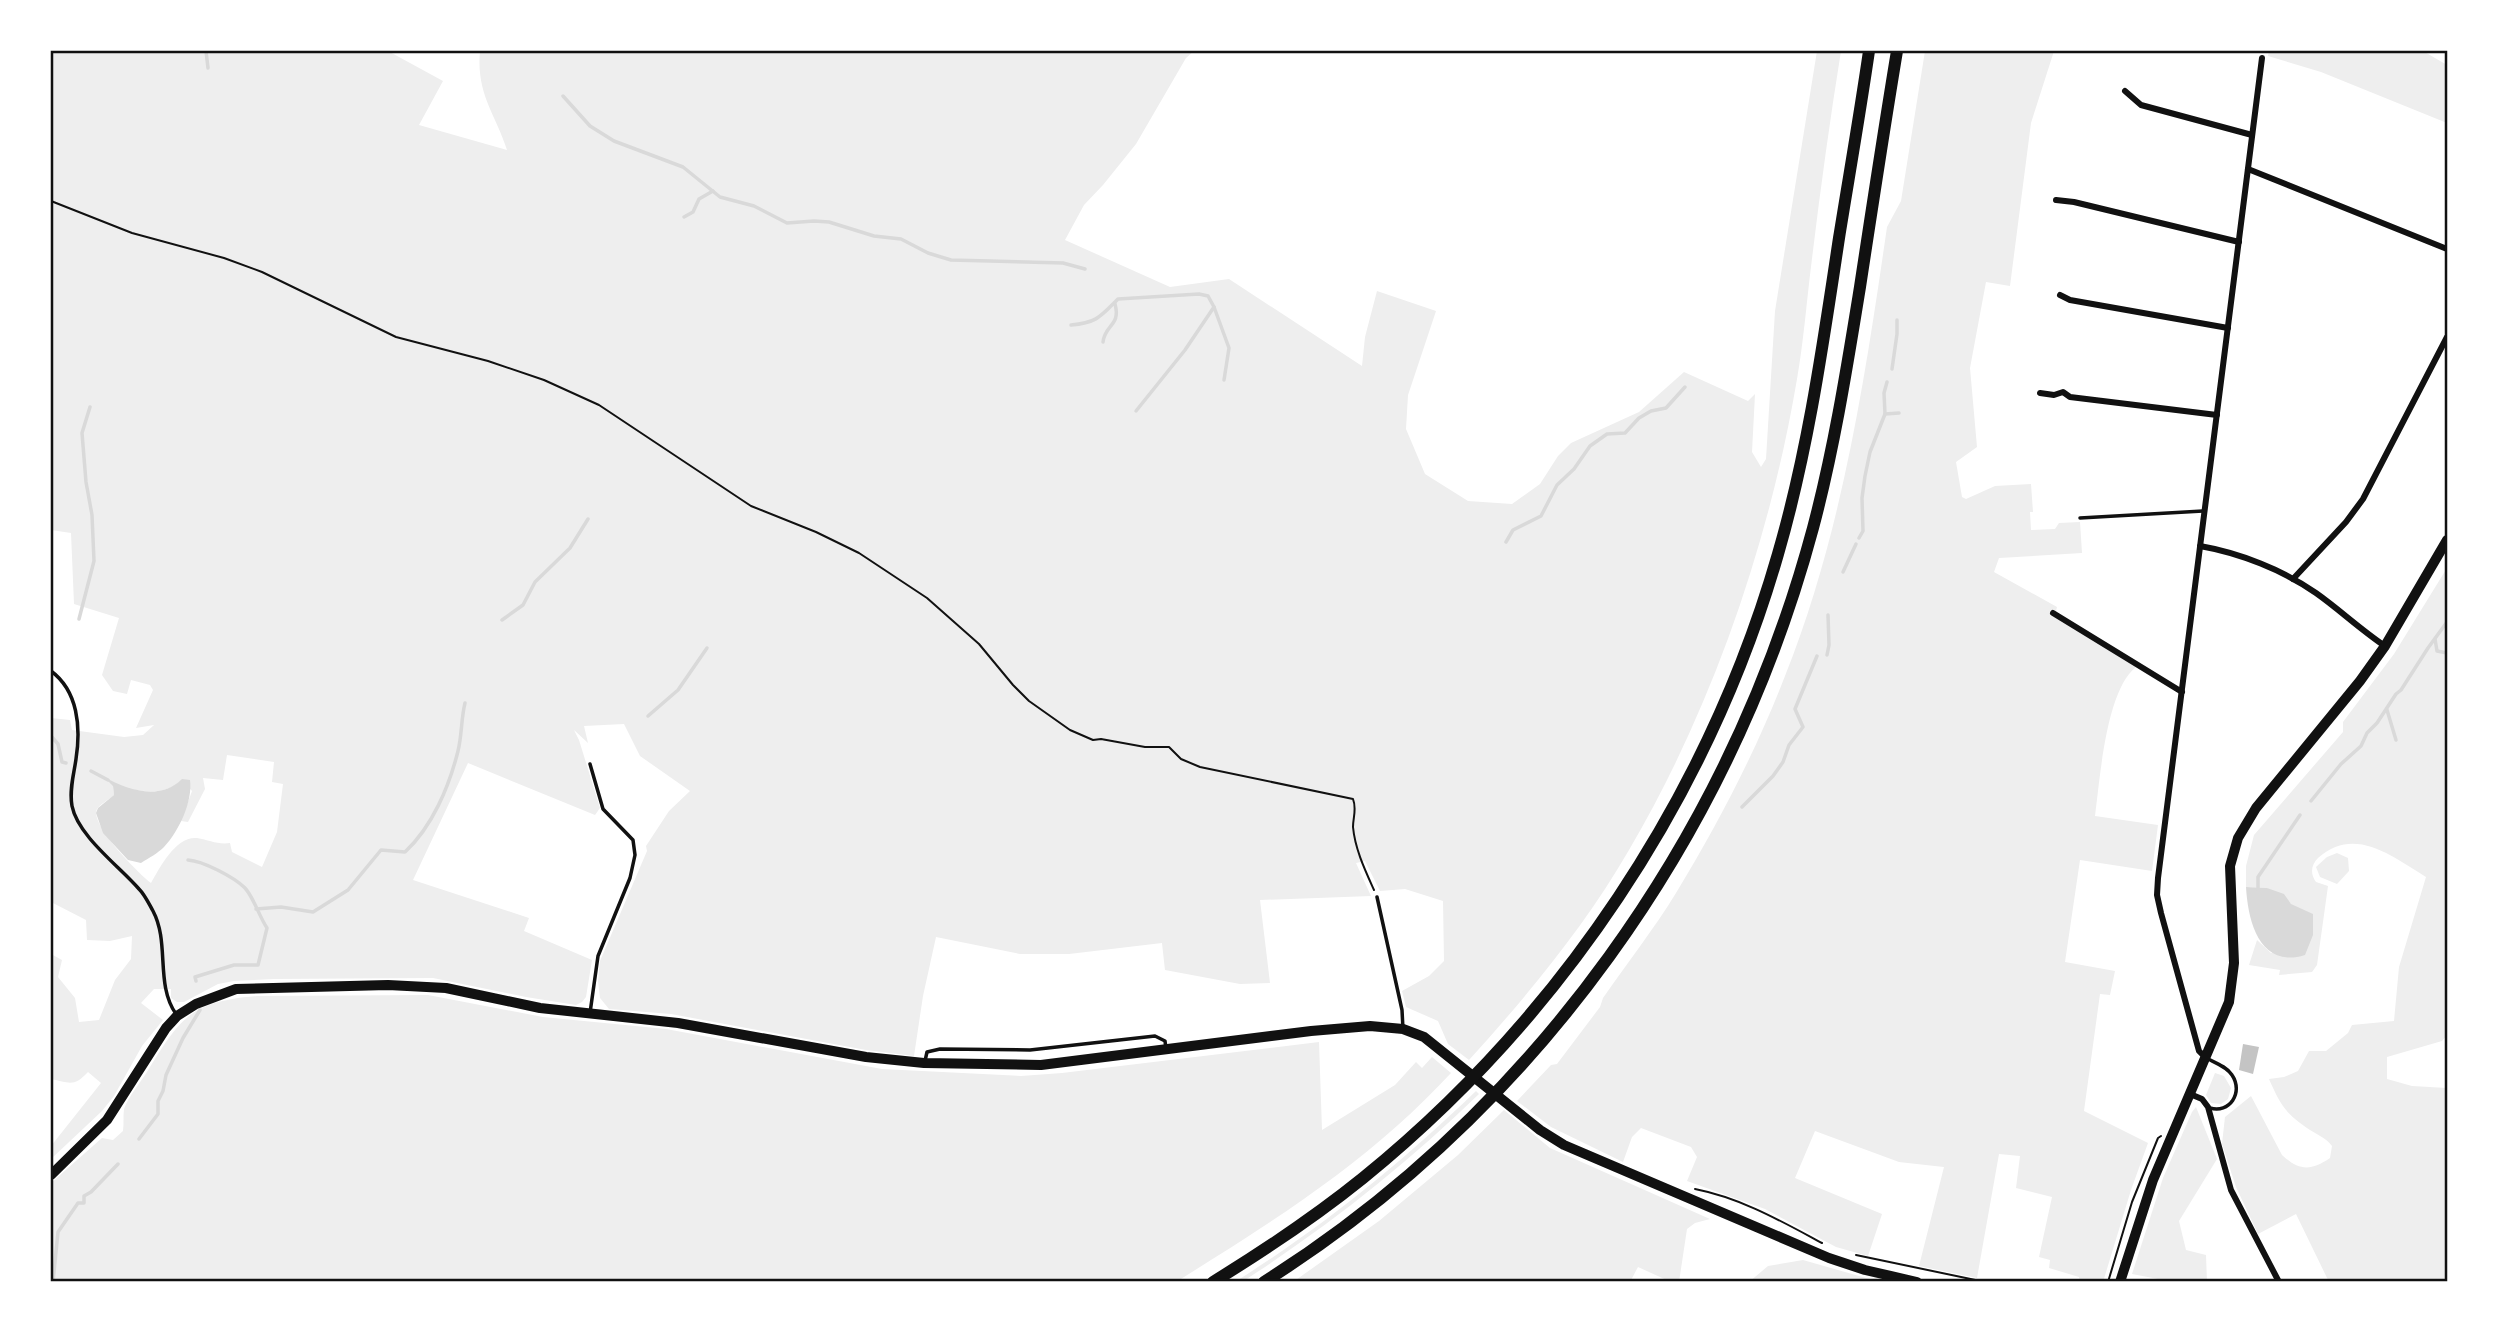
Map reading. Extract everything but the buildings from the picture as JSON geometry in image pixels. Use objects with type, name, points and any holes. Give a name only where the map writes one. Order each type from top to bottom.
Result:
[{"type":"highway","points":[[1213,1282],[1295,1230],[1356,1184],[1439,1112],[1488,1062],[1544,1000],[1596,930],[1634,875],[1668,817],[1707,741],[1741,663],[1761,610],[1793,501],[1829,306],[1869,51]]},
{"type":"highway","points":[[1264,1282],[1325,1241],[1392,1190],[1498,1092],[1553,1029],[1612,954],[1662,881],[1705,806],[1751,708],[1784,624],[1813,528],[1836,429],[1897,51]]},
{"type":"main road","points":[[2120,1282],[2153,1180],[2229,1002],[2234,953],[2229,881],[2238,838],[2256,808],[2360,681],[2385,646],[2447,540]]},
{"type":"main road","points":[[51,1174],[107,1120],[166,1028],[177,1016],[206,998],[236,989],[372,985],[446,988],[522,1005],[678,1023],[847,1054],[924,1063],[1032,1065],[1370,1026],[1403,1029],[1424,1037],[1527,1120],[1564,1145],[1829,1258],[1917,1282]]},
{"type":"street","points":[[2206,1058],[2199,1051],[2157,895],[2262,58]]},
{"type":"street","points":[[2125,91],[2141,105],[2252,135]]},
{"type":"street","points":[[2248,169],[2447,249]]},
{"type":"street","points":[[2056,200],[2239,242]]},
{"type":"street","points":[[2060,295],[2070,300],[2228,328]]},
{"type":"street","points":[[2292,579],[2346,522],[2362,499],[2447,337]]},
{"type":"street","points":[[2040,393],[2053,395],[2064,388],[2070,397],[2217,415]]},
{"type":"street","points":[[2200,546],[2228,552],[2292,579],[2318,594],[2385,646]]},
{"type":"street","points":[[2053,613],[2182,692]]},
{"type":"street","points":[[2190,1094],[2202,1099],[2208,1107],[2231,1190],[2279,1282]]},
{"type":"lane","points":[[2080,518],[2205,511]]},
{"type":"lane","points":[[51,671],[69,689],[76,718],[78,736],[71,792],[73,811],[89,836],[141,891],[155,915],[167,994],[177,1016]]},
{"type":"lane","points":[[590,764],[603,809],[633,840],[635,855],[630,878],[598,956],[590,1014]]},
{"type":"lane","points":[[1377,897],[1402,1010],[1403,1029]]},
{"type":"lane","points":[[924,1063],[927,1052],[940,1049],[1016,1051],[1155,1036],[1165,1041],[1166,1050]]},
{"type":"lane","points":[[2206,1058],[2228,1070],[2233,1076],[2236,1088],[2234,1100],[2230,1105],[2220,1110],[2208,1107]]},
{"type":"path","points":[[51,201],[132,233],[261,272],[396,337],[454,351],[544,380],[599,405],[751,506],[816,532],[859,554],[928,598],[990,655],[1029,701],[1052,718],[1093,740],[1101,738],[1159,748],[1169,747],[1181,759],[1200,767],[1353,799],[1356,805],[1353,825],[1360,860],[1377,897]]},
{"type":"path","points":[[2108,1282],[2132,1202],[2158,1138]]},
{"type":"path","points":[[1667,1191],[1696,1189],[1724,1197],[1766,1213],[1827,1246]]},
{"type":"path","points":[[1852,1254],[1985,1282]]},
{"type":"shaded area","points":[[51,51],[388,51],[443,81],[419,125],[507,150],[484,91],[480,51],[1194,51],[1186,58],[1136,144],[1084,205],[1065,240],[1170,287],[1229,279],[1362,366],[1365,337],[1377,291],[1436,311],[1408,395],[1406,429],[1425,474],[1468,501],[1512,504],[1540,484],[1558,456],[1571,443],[1639,412],[1684,372],[1748,401],[1755,394],[1752,452],[1761,467],[1766,459],[1775,311],[1817,51],[1841,51],[1797,379],[1771,501],[1734,622],[1686,740],[1629,850],[1594,906],[1555,959],[1469,1060],[1448,1044],[1438,1021],[1406,1007],[1402,991],[1429,976],[1444,961],[1443,901],[1405,889],[1380,891],[1365,861],[1356,863],[1371,896],[1260,900],[1270,983],[1240,984],[1165,970],[1162,943],[1069,954],[1020,954],[936,937],[914,1056],[866,1050],[671,1014],[609,1009],[600,998],[600,961],[647,851],[646,846],[669,811],[690,791],[640,756],[624,724],[584,726],[588,743],[574,730],[600,808],[595,815],[468,763],[413,880],[529,918],[524,931],[592,960],[586,997],[582,1002],[576,1005],[526,997],[433,978],[234,981],[218,984],[184,1002],[171,998],[171,989],[154,989],[141,1003],[163,1020],[142,1046],[114,1096],[102,1111],[51,1159],[51,1146],[101,1083],[88,1072],[71,1083],[51,1079],[51,954],[62,960],[58,977],[75,998],[79,1022],[99,1020],[115,980],[131,959],[132,936],[110,941],[87,940],[86,920],[51,902],[51,718],[70,720],[72,730],[124,737],[143,735],[154,725],[136,728],[153,690],[150,685],[131,680],[127,694],[113,691],[102,675],[119,618],[74,604],[71,533],[51,530]],"holes":[[[227,755],[274,762],[272,782],[283,784],[277,832],[262,867],[232,852],[230,843],[189,839],[176,847],[151,883],[116,848],[100,826],[97,809],[114,795],[113,786],[158,791],[175,786],[182,780],[192,791],[181,821],[188,822],[205,789],[203,778],[223,780]]]},
{"type":"shaded area","points":[[1925,51],[2054,51],[2031,123],[2010,286],[1986,282],[1970,368],[1977,447],[1956,462],[1962,497],[1966,499],[1995,486],[2031,484],[2031,530],[2055,529],[2059,523],[2080,522],[2082,553],[1999,558],[1994,572],[2057,607],[2056,611],[2053,609],[2050,613],[2136,667],[2126,678],[2111,714],[2095,816],[2158,825],[2152,871],[2080,860],[2065,962],[2115,971],[2110,995],[2100,994],[2084,1111],[2148,1143],[2103,1282],[2080,1282],[2079,1277],[2049,1268],[2050,1260],[2039,1257],[2052,1197],[2016,1188],[2020,1156],[1999,1154],[1977,1278],[1919,1266],[1944,1167],[1899,1162],[1815,1131],[1795,1178],[1882,1214],[1868,1256],[1836,1247],[1765,1209],[1687,1181],[1697,1157],[1691,1147],[1641,1128],[1632,1137],[1623,1162],[1551,1127],[1517,1101],[1551,1065],[1557,1064],[1600,1007],[1603,998],[1676,893],[1735,787],[1785,676],[1805,622],[1837,511],[1860,398],[1887,227],[1901,201]]},
{"type":"shaded area","points":[[2269,51],[2423,51],[2447,65],[2447,123],[2321,72],[2268,56]]},
{"type":"shaded area","points":[[2447,568],[2447,1035],[2442,1041],[2387,1057],[2387,1079],[2412,1086],[2447,1088],[2447,1282],[2329,1282],[2296,1214],[2258,1234],[2236,1187],[2222,1144],[2225,1117],[2251,1096],[2282,1155],[2288,1160],[2300,1166],[2311,1167],[2330,1158],[2332,1146],[2289,1114],[2269,1079],[2298,1071],[2309,1051],[2326,1051],[2348,1033],[2352,1025],[2394,1021],[2399,967],[2426,877],[2387,853],[2360,844],[2346,844],[2318,858],[2312,870],[2313,876],[2316,882],[2328,886],[2317,965],[2312,972],[2279,975],[2280,970],[2249,965],[2257,940],[2271,953],[2305,955],[2291,904],[2267,888],[2246,887],[2246,866],[2254,835],[2343,732],[2343,722],[2394,654]]},
{"type":"shaded area","points":[[104,777],[123,786],[144,791],[164,790],[182,779],[190,780],[187,806],[175,833],[162,849],[141,863],[128,860],[103,833],[96,813],[98,808],[114,795],[113,786]]},
{"type":"shaded area","points":[[2337,853],[2348,858],[2349,871],[2337,884],[2320,877],[2316,867],[2327,857]]},
{"type":"shaded area","points":[[2246,887],[2267,888],[2284,894],[2291,904],[2313,914],[2313,935],[2305,955],[2290,958],[2267,949],[2254,928]]},
{"type":"shaded area","points":[[428,995],[543,1017],[666,1029],[882,1069],[1021,1076],[1319,1042],[1322,1130],[1395,1085],[1416,1062],[1422,1068],[1432,1057],[1451,1073],[1405,1119],[1345,1169],[1176,1282],[51,1282],[51,1183],[102,1138],[113,1140],[123,1131],[124,1109],[128,1100],[169,1038],[190,1016],[216,1003],[257,996]]},
{"type":"shaded area","points":[[2215,1073],[2224,1076],[2231,1088],[2228,1099],[2221,1104],[2211,1103],[2206,1095]]},
{"type":"shaded area","points":[[1476,1091],[1479,1094],[1423,1146],[1365,1194],[1274,1261],[1242,1282],[1235,1282],[1300,1239],[1360,1193],[1419,1144]]},
{"type":"shaded area","points":[[2196,1107],[2217,1159],[2179,1221],[2186,1250],[2206,1255],[2207,1282],[2174,1282],[2132,1274],[2163,1178]]},
{"type":"shaded area","points":[[1504,1110],[1550,1148],[1710,1219],[1695,1223],[1687,1229],[1679,1282],[1671,1282],[1638,1267],[1630,1282],[1293,1282],[1379,1221],[1458,1155]]},
{"type":"shaded area","points":[[1803,1260],[1880,1282],[1749,1282],[1768,1266]]},
{"type":"waterway","points":[[206,51],[208,68]]},
{"type":"waterway","points":[[563,96],[590,126],[614,141],[683,167],[720,197],[754,206],[787,223],[829,222],[874,236],[901,239],[928,253],[951,260],[1063,263],[1085,269]]},
{"type":"waterway","points":[[684,217],[693,212],[699,199],[713,191]]},
{"type":"waterway","points":[[1071,325],[1098,318],[1118,299],[1199,294],[1208,296],[1229,348],[1224,380]]},
{"type":"waterway","points":[[1103,342],[1116,317],[1115,304]]},
{"type":"waterway","points":[[1136,411],[1185,350],[1214,307]]},
{"type":"waterway","points":[[1892,369],[1897,320]]},
{"type":"waterway","points":[[1859,538],[1863,531],[1862,498],[1865,476],[1870,452],[1885,414],[1884,393],[1887,382]]},
{"type":"waterway","points":[[1506,542],[1513,530],[1541,516],[1557,485],[1574,469],[1590,446],[1607,434],[1625,433],[1639,418],[1651,411],[1666,408],[1685,387]]},
{"type":"waterway","points":[[79,619],[94,561],[92,515],[82,433],[90,407]]},
{"type":"waterway","points":[[1885,414],[1899,413]]},
{"type":"waterway","points":[[502,620],[523,605],[535,582],[570,548],[588,519]]},
{"type":"waterway","points":[[1843,572],[1856,544]]},
{"type":"waterway","points":[[1827,655],[1828,615]]},
{"type":"waterway","points":[[2311,801],[2341,764],[2361,746],[2367,733],[2401,690],[2447,622]]},
{"type":"waterway","points":[[2435,639],[2437,651],[2447,653]]},
{"type":"waterway","points":[[648,716],[678,690],[707,648]]},
{"type":"waterway","points":[[1742,807],[1773,776],[1783,762],[1789,745],[1803,727],[1795,709],[1817,656]]},
{"type":"waterway","points":[[256,909],[281,907],[313,912],[348,890],[381,850],[405,852],[431,819],[450,778],[458,751],[465,703]]},
{"type":"waterway","points":[[2387,710],[2396,740]]},
{"type":"waterway","points":[[51,736],[58,744],[62,762],[66,763]]},
{"type":"waterway","points":[[91,771],[108,780]]},
{"type":"waterway","points":[[2258,889],[2258,877],[2300,815]]},
{"type":"waterway","points":[[188,860],[210,866],[245,888],[267,928],[258,965],[234,965],[195,977],[196,981]]},
{"type":"waterway","points":[[139,1139],[158,1114],[158,1101],[166,1075],[200,1010]]},
{"type":"waterway","points":[[53,1282],[58,1232],[78,1203],[84,1203],[84,1196],[118,1164]]}]
